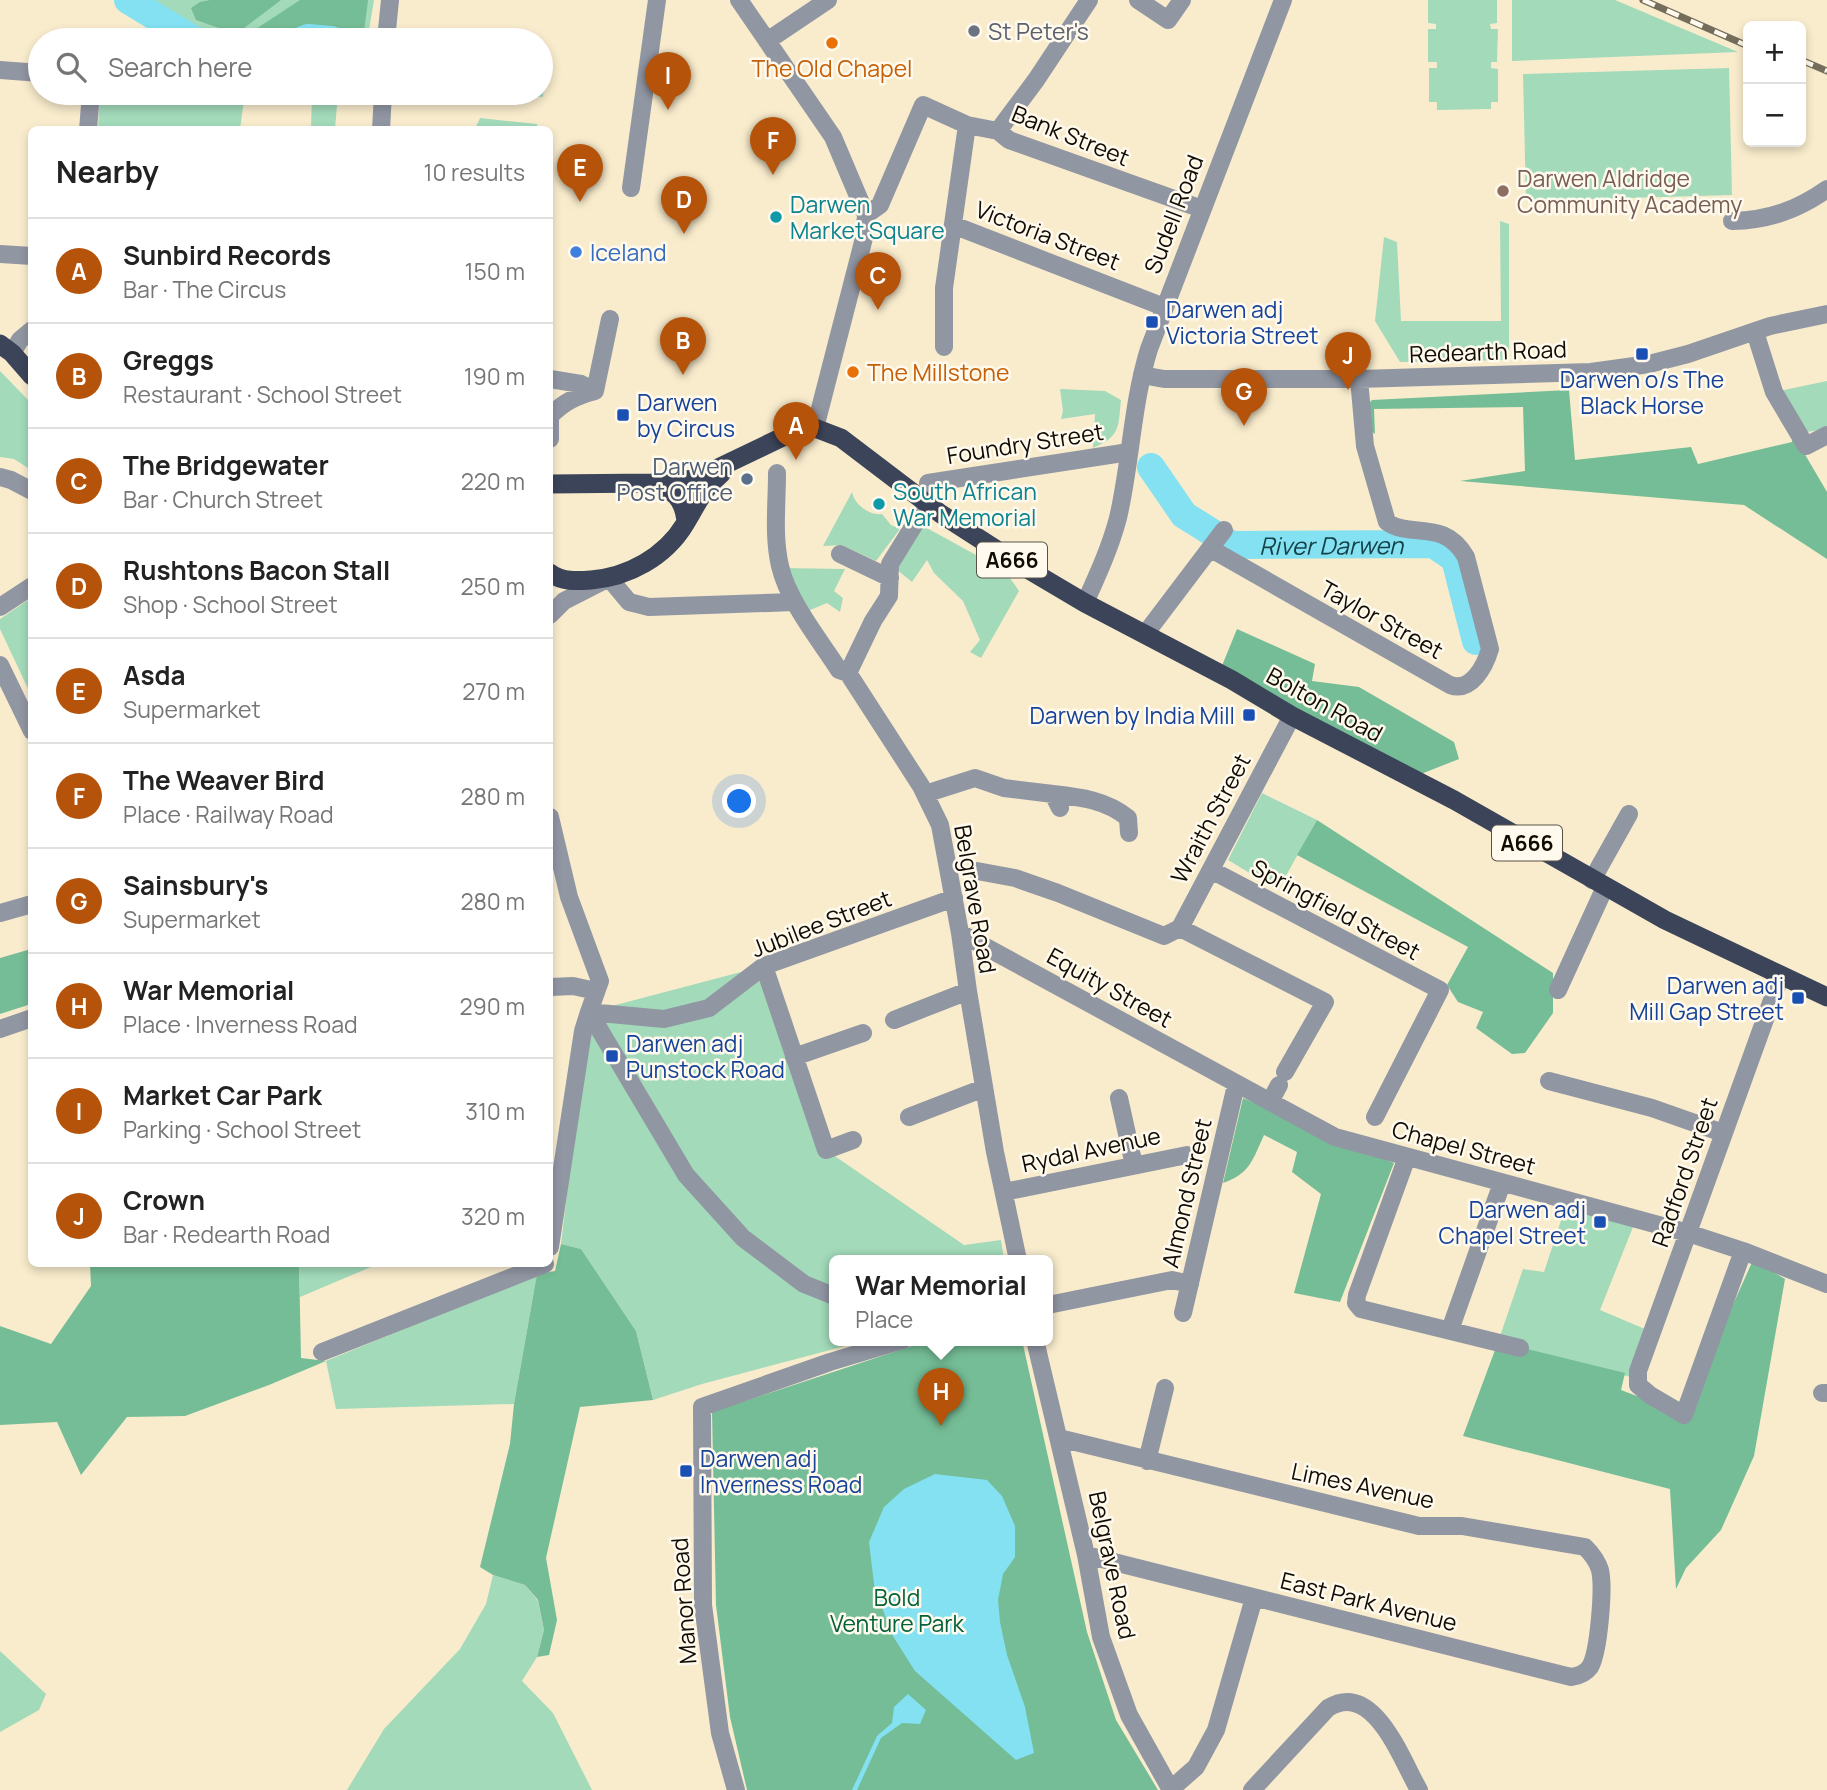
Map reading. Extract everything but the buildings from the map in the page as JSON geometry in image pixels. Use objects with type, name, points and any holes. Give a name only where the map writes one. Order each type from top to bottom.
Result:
[{"type":"highway","points":[[6,349],[28,372]]},
{"type":"highway","points":[[553,484],[652,483],[695,479],[790,433],[815,428]]},
{"type":"highway","name":"Bolton Road","points":[[815,428],[841,438],[927,504],[1014,561],[1085,603],[1146,633],[1292,716],[1454,800],[1665,920],[1827,997]]},
{"type":"highway","points":[[553,574],[567,580],[609,579],[627,573],[654,558],[673,540],[703,491],[739,459]]},
{"type":"highway","points":[[652,483],[674,491],[684,505],[686,522]]},
{"type":"street","points":[[387,28],[390,0]]},
{"type":"street","points":[[631,188],[657,0]]},
{"type":"street","points":[[739,0],[833,137],[866,215],[864,238],[815,428]]},
{"type":"street","points":[[767,41],[828,0]]},
{"type":"street","points":[[998,131],[1036,80],[1089,0]]},
{"type":"street","points":[[1138,0],[1168,20],[1182,0]]},
{"type":"street","name":"Sudell Road","points":[[1085,603],[1109,550],[1118,515],[1142,375],[1164,307],[1283,0]]},
{"type":"street","points":[[0,70],[28,72]]},
{"type":"street","points":[[88,126],[89,105]]},
{"type":"street","points":[[381,126],[382,105]]},
{"type":"street","name":"Bank Street","points":[[866,215],[880,205],[923,105],[967,125],[998,131],[1009,140],[1022,145],[1202,209]]},
{"type":"street","points":[[944,347],[944,288],[967,125]]},
{"type":"street","points":[[1732,221],[1754,220],[1789,211],[1827,189]]},
{"type":"street","name":"Victoria Street","points":[[953,225],[1164,307]]},
{"type":"street","points":[[0,254],[28,256]]},
{"type":"street","name":"Redearth Road","points":[[1142,375],[1164,379],[1359,379],[1591,372],[1649,364],[1688,354],[1770,326],[1827,314]]},
{"type":"street","points":[[595,391],[610,319]]},
{"type":"street","points":[[1755,331],[1774,392],[1806,446],[1827,435]]},
{"type":"street","points":[[6,349],[28,333]]},
{"type":"street","points":[[553,379],[581,384],[595,391]]},
{"type":"street","name":"Taylor Street","points":[[1212,547],[1458,688],[1467,686],[1474,678],[1488,658],[1490,649],[1465,557],[1460,547],[1439,534],[1390,525],[1384,514],[1365,446],[1359,379]]},
{"type":"street","points":[[553,412],[574,397],[595,391]]},
{"type":"street","name":"Foundry Street","points":[[928,483],[1129,452]]},
{"type":"street","name":"Belgrave Road","points":[[778,473],[776,542],[780,568],[795,602],[839,670],[848,673],[925,794],[940,825],[961,933],[995,1152],[1017,1255]]},
{"type":"street","points":[[0,477],[28,489]]},
{"type":"street","points":[[848,673],[873,621],[889,596],[890,564],[927,504]]},
{"type":"street","points":[[1146,633],[1224,530]]},
{"type":"street","points":[[840,554],[890,578]]},
{"type":"street","points":[[553,612],[564,601],[609,579],[629,602],[649,607],[795,602]]},
{"type":"street","points":[[0,607],[28,589]]},
{"type":"street","points":[[0,665],[28,723]]},
{"type":"street","name":"Wraith Street","points":[[1172,932],[1210,870],[1292,716]]},
{"type":"street","points":[[925,794],[975,778],[1056,801],[1080,797],[1116,808],[1128,818],[1129,833]]},
{"type":"street","points":[[1558,990],[1629,814]]},
{"type":"street","points":[[553,830],[569,897],[600,981],[583,1031],[553,1227]]},
{"type":"street","name":"Springfield Street","points":[[1210,870],[1440,990],[1367,1131]]},
{"type":"street","points":[[977,871],[1015,877],[1172,932],[1325,1002],[1269,1102]]},
{"type":"street","name":"Jubilee Street","points":[[589,1012],[664,1018],[709,1008],[764,966],[954,898]]},
{"type":"street","points":[[0,913],[28,905]]},
{"type":"street","name":"Equity Street","points":[[961,933],[1236,1084]]},
{"type":"street","points":[[764,966],[826,1150],[853,1140]]},
{"type":"street","name":"Radford Street","points":[[1743,1251],[1684,1415],[1638,1385],[1638,1371],[1781,975]]},
{"type":"street","points":[[553,987],[573,986],[596,990]]},
{"type":"street","points":[[894,1020],[968,991]]},
{"type":"street","points":[[589,1012],[686,1175],[743,1238],[804,1284],[829,1294]]},
{"type":"street","points":[[0,1029],[28,1019]]},
{"type":"street","points":[[794,1057],[863,1033]]},
{"type":"street","points":[[1549,1081],[1652,1108],[1723,1133]]},
{"type":"street","name":"Chapel Street","points":[[1236,1084],[1335,1138],[1367,1131],[1407,1157],[1688,1233],[1827,1284]]},
{"type":"street","name":"Almond Street","points":[[1183,1313],[1236,1084]]},
{"type":"street","points":[[909,1117],[984,1088]]},
{"type":"street","points":[[1119,1098],[1134,1166]]},
{"type":"street","name":"Rydal Avenue","points":[[1004,1192],[1187,1155]]},
{"type":"street","points":[[1407,1157],[1356,1303],[1361,1309],[1520,1348]]},
{"type":"street","points":[[1450,1330],[1502,1183]]},
{"type":"street","points":[[322,1352],[537,1267]]},
{"type":"street","points":[[1053,1304],[1172,1280],[1190,1284]]},
{"type":"street","name":"Manor Road","points":[[736,1790],[720,1733],[703,1605],[702,1407],[883,1346]]},
{"type":"street","name":"Belgrave Road","points":[[1036,1346],[1087,1555],[1101,1637],[1129,1714],[1171,1789]]},
{"type":"street","points":[[1147,1461],[1165,1388]]},
{"type":"street","name":"Limes Avenue","points":[[1059,1438],[1419,1526],[1462,1526],[1585,1548],[1597,1560],[1601,1572],[1599,1619]]},
{"type":"street","name":"East Park Avenue","points":[[1087,1555],[1571,1677],[1580,1676],[1590,1667],[1598,1636],[1599,1619]]},
{"type":"street","points":[[1171,1789],[1196,1767],[1216,1730],[1254,1598]]},
{"type":"street","points":[[1252,1790],[1328,1708],[1338,1702],[1349,1701],[1361,1704],[1382,1724],[1419,1790]]},
{"type":"green space","points":[[141,0],[374,0],[369,28],[191,28]]},
{"type":"green space","points":[[281,0],[244,28],[219,28],[196,20],[191,8],[200,2]]},
{"type":"green space","points":[[300,0],[368,0],[364,28],[257,28]]},
{"type":"green space","points":[[1428,0],[1497,0],[1497,23],[1490,24],[1491,29],[1498,29],[1497,62],[1491,62],[1491,68],[1498,69],[1498,102],[1491,102],[1491,109],[1437,110],[1437,102],[1429,102],[1429,68],[1437,68],[1437,62],[1428,62],[1428,29],[1436,29],[1436,24],[1428,23]]},
{"type":"green space","points":[[1512,0],[1615,0],[1738,52],[1512,61]]},
{"type":"green space","points":[[1729,68],[1732,195],[1526,201],[1523,74]]},
{"type":"green space","points":[[99,105],[243,105],[240,126],[98,126]]},
{"type":"green space","points":[[312,105],[337,105],[335,126],[311,126]]},
{"type":"green space","points":[[480,118],[537,126],[476,126]]},
{"type":"green space","points":[[1500,221],[1509,224],[1509,360],[1400,362],[1375,321],[1384,237],[1397,242],[1401,321],[1501,321]]},
{"type":"green space","points":[[0,371],[28,400],[28,468],[14,459],[0,457]]},
{"type":"green space","points":[[1827,381],[1827,429],[1793,434],[1774,392]]},
{"type":"green space","points":[[1060,389],[1105,391],[1121,400],[1118,424],[1113,435],[1093,448],[1095,414],[1061,419],[1063,411]]},
{"type":"green space","points":[[1569,390],[1575,460],[1691,447],[1698,464],[1792,442],[1793,434],[1827,492],[1827,559],[1744,505],[1460,481],[1525,471],[1523,407],[1374,409],[1375,434],[1367,428],[1364,408],[1372,400]]},
{"type":"green space","points":[[852,492],[863,508],[882,514],[891,525],[900,529],[876,561],[842,545],[823,546]]},
{"type":"green space","points":[[916,522],[1005,571],[1019,591],[981,658],[970,652],[980,640],[963,601],[934,573],[927,560],[912,582],[890,564]]},
{"type":"green space","points":[[780,568],[845,569],[834,591],[843,598],[840,612],[827,603],[803,613]]},
{"type":"green space","points":[[28,600],[28,689],[0,629],[0,619]]},
{"type":"green space","points":[[1237,629],[1315,664],[1312,681],[1359,687],[1454,742],[1459,759],[1411,778],[1219,673]]},
{"type":"green space","points":[[1262,793],[1317,820],[1278,890],[1228,860]]},
{"type":"green space","points":[[1317,820],[1553,973],[1553,1013],[1525,1053],[1512,1054],[1476,1028],[1483,1012],[1458,1002],[1447,985],[1468,947],[1297,855]]},
{"type":"green space","points":[[28,950],[28,1005],[0,1014],[0,958]]},
{"type":"green space","points":[[764,966],[826,1150],[964,1245],[1001,1240],[1003,1255],[829,1255],[829,1346],[845,1346],[702,1384],[653,1400],[636,1331],[581,1249],[561,1244],[589,1012]]},
{"type":"green space","points":[[1243,1098],[1394,1163],[1340,1302],[1294,1293],[1321,1194],[1292,1172],[1297,1152],[1264,1135],[1245,1170],[1223,1183]]},
{"type":"green space","points":[[1568,1199],[1633,1227],[1600,1310],[1652,1332],[1638,1379],[1498,1342],[1523,1269],[1544,1272]]},
{"type":"green space","points":[[561,1244],[581,1249],[636,1331],[653,1400],[580,1407],[546,1558],[557,1620],[549,1655],[537,1657],[544,1630],[538,1600],[525,1585],[493,1575],[480,1567],[510,1444],[514,1404],[537,1274],[555,1271]]},
{"type":"green space","points":[[1753,1260],[1785,1279],[1754,1456],[1721,1530],[1686,1568],[1676,1589],[1670,1489],[1463,1436],[1498,1342],[1625,1373],[1621,1390],[1684,1414]]},
{"type":"green space","points":[[90,1267],[299,1267],[301,1358],[326,1361],[185,1416],[127,1417],[81,1475],[57,1422],[0,1425],[0,1326],[51,1344],[91,1286]]},
{"type":"green space","points":[[299,1267],[371,1267],[300,1297]]},
{"type":"green space","points":[[537,1274],[514,1404],[336,1409],[326,1361]]},
{"type":"green space","name":"Bold Venture Park","points":[[912,1346],[1023,1346],[1087,1632],[1116,1720],[1158,1790],[747,1790],[730,1717],[716,1605],[712,1412]]},
{"type":"green space","points":[[493,1575],[525,1585],[538,1601],[544,1630],[537,1657],[522,1681],[553,1713],[592,1790],[347,1790],[384,1729],[460,1649],[486,1604]]},
{"type":"green space","points":[[0,1651],[46,1694],[39,1710],[0,1732]]},
{"type":"water","points":[[935,1474],[987,1480],[1002,1496],[1015,1526],[1015,1557],[1003,1574],[998,1600],[1007,1655],[1025,1707],[1034,1753],[1016,1760],[915,1671],[891,1633],[874,1584],[869,1542],[884,1507],[904,1489]]},
{"type":"water","points":[[908,1694],[926,1710],[920,1724],[902,1723],[881,1738],[857,1790],[852,1790],[877,1736],[892,1723],[894,1707]]},
{"type":"waterway","name":"River Darwen","points":[[128,0],[174,28]]},
{"type":"waterway","name":"River Darwen","points":[[1151,467],[1184,515],[1232,545],[1433,544],[1455,559],[1476,641]]},
{"type":"railway","points":[[1643,0],[1743,44]]},
{"type":"railway","points":[[1806,62],[1827,71]]},
{"type":"place","name":"St Peter's","points":[[974,31]]},
{"type":"place","name":"The Old Chapel","points":[[832,43]]},
{"type":"place","name":"Market Car Park","points":[[668,110]]},
{"type":"place","name":"The Weaver Bird","points":[[773,175]]},
{"type":"place","name":"Darwen Aldridge Community Academy","points":[[1503,191]]},
{"type":"place","name":"Asda","points":[[580,202]]},
{"type":"place","name":"Darwen Market Square","points":[[776,217]]},
{"type":"place","name":"Rushtons Bacon Stall","points":[[684,234]]},
{"type":"place","name":"Iceland","points":[[576,252]]},
{"type":"place","name":"The Bridgewater","points":[[878,310]]},
{"type":"place","name":"Darwen adj Victoria Street","points":[[1152,322]]},
{"type":"place","name":"Darwen o/s The Black Horse","points":[[1642,354]]},
{"type":"place","name":"The Millstone","points":[[853,372]]},
{"type":"place","name":"Greggs","points":[[683,375]]},
{"type":"place","name":"Crown","points":[[1348,390]]},
{"type":"place","name":"Darwen by Circus","points":[[623,415]]},
{"type":"place","name":"Sainsbury's","points":[[1244,426]]},
{"type":"place","name":"Sunbird Records","points":[[796,460]]},
{"type":"place","name":"Darwen Post Office","points":[[747,479]]},
{"type":"place","name":"South African War Memorial","points":[[879,504]]},
{"type":"place","name":"Darwen by India Mill","points":[[1249,715]]},
{"type":"place","name":"Darwen adj Mill Gap Street","points":[[1798,998]]},
{"type":"place","name":"Darwen adj Punstock Road","points":[[612,1056]]},
{"type":"place","name":"Darwen adj Chapel Street","points":[[1600,1222]]},
{"type":"place","name":"War Memorial","points":[[941,1426]]},
{"type":"place","name":"Darwen adj Inverness Road","points":[[686,1471]]}]
